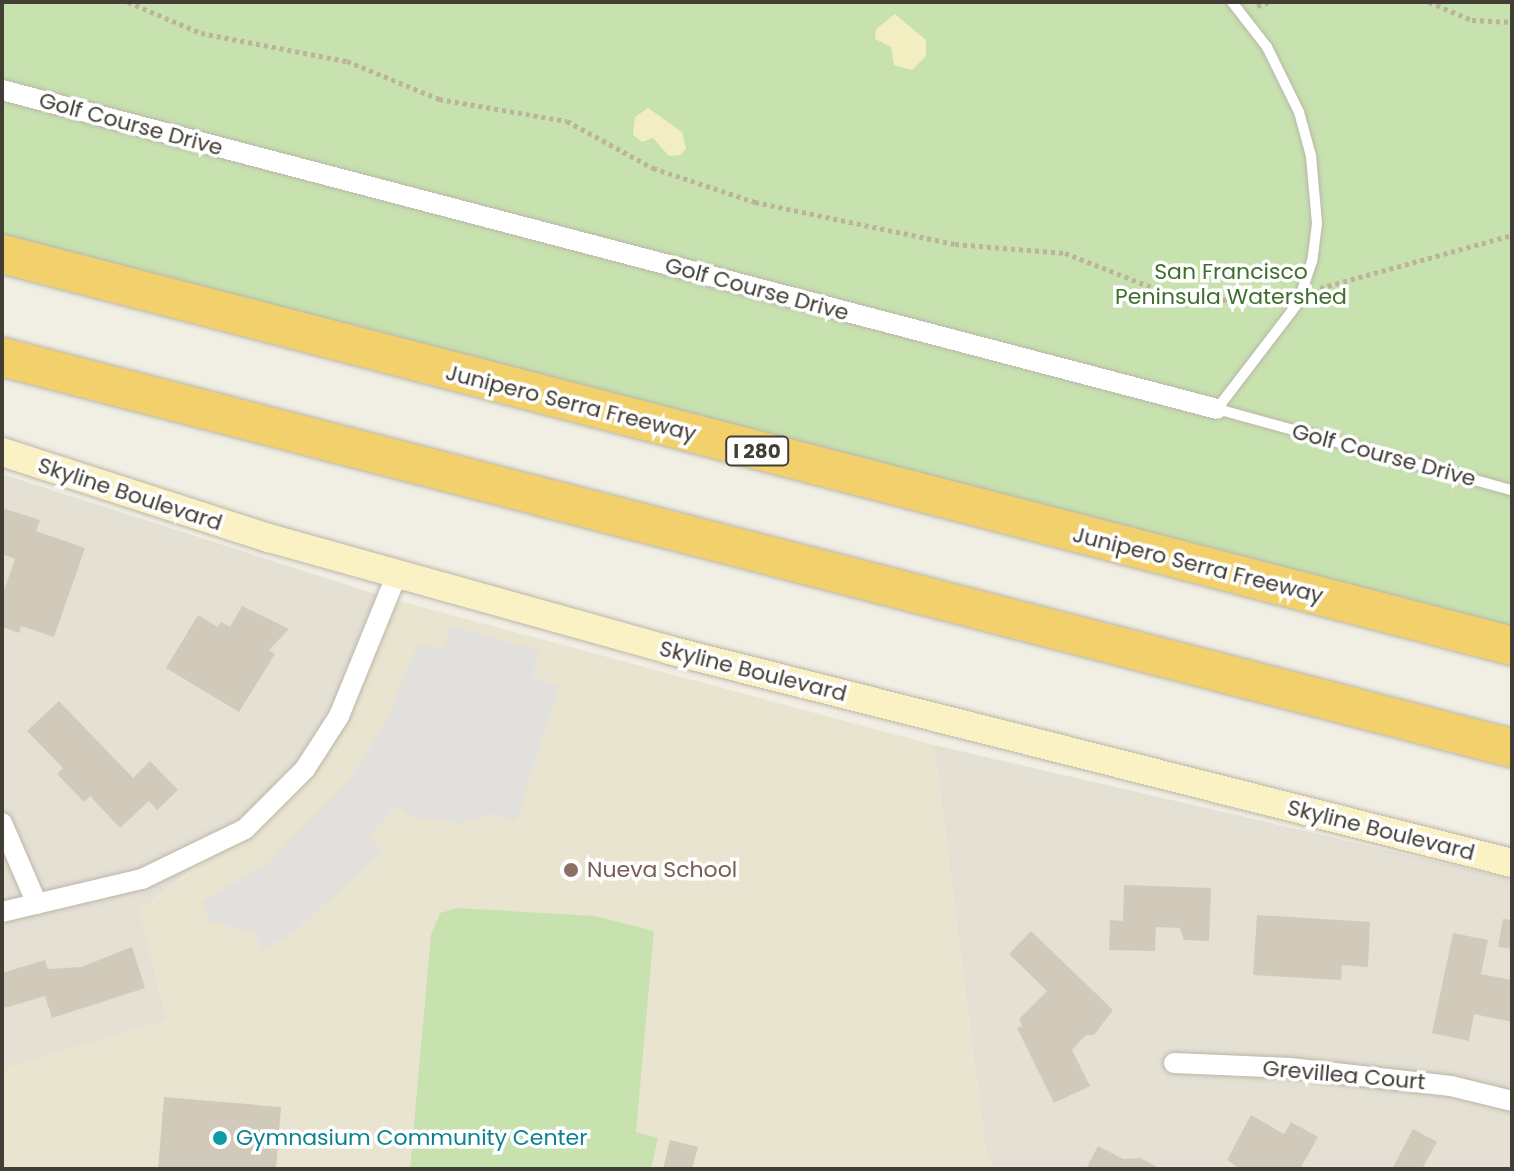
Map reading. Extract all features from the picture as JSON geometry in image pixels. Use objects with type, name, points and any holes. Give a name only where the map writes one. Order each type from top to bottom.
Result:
[{"type":"highway","name":"Junipero Serra Freeway","points":[[2,254],[1512,646]]},
{"type":"highway","points":[[2,357],[1512,748]]},
{"type":"main road","name":"Skyline Boulevard","points":[[2,452],[396,576],[684,654],[1512,863]]},
{"type":"street","name":"Golf Course Drive","points":[[2,90],[1217,409]]},
{"type":"street","points":[[2,912],[142,879],[245,829],[305,769],[339,716],[396,576]]},
{"type":"street","points":[[2,823],[37,904]]},
{"type":"street","name":"Grevillea Court","points":[[1174,1063],[1290,1068],[1451,1086],[1512,1101]]},
{"type":"lane","points":[[1217,409],[1286,324],[1305,288],[1317,223],[1306,136],[1278,66],[1232,2]]},
{"type":"lane","name":"Golf Course Drive","points":[[1217,409],[1512,490]]},
{"type":"path","points":[[128,2],[201,33],[347,61],[439,99],[567,121],[653,168],[755,202],[955,244],[1065,253],[1179,298],[1215,301],[1305,288],[1512,235]]},
{"type":"path","points":[[1429,2],[1472,20],[1512,22]]},
{"type":"shaded area","points":[[2,474],[388,598],[339,716],[262,813],[140,911],[167,1020],[2,1069]]},
{"type":"shaded area","name":"Nueva School","points":[[388,598],[934,745],[986,1153],[994,1169],[2,1169],[2,1069],[166,1020],[140,911],[245,829],[305,769]]},
{"type":"shaded area","points":[[451,626],[540,651],[532,676],[559,687],[516,821],[492,814],[461,823],[411,817],[396,806],[368,837],[383,852],[295,931],[263,950],[253,932],[209,921],[202,902],[269,862],[351,778],[384,725],[418,644],[443,650]]},
{"type":"shaded area","points":[[934,745],[1512,879],[1512,1169],[994,1169],[986,1153]]},
{"type":"green space","name":"San Francisco Peninsula Watershed","points":[[2,2],[1512,2],[1512,646],[2,254]]},
{"type":"green space","points":[[458,908],[595,916],[654,931],[636,1132],[658,1138],[651,1169],[410,1169],[431,935],[440,913]]},
{"type":"sand","points":[[895,14],[926,40],[926,56],[912,70],[894,65],[891,47],[875,39],[876,29]]},
{"type":"sand","points":[[648,108],[682,132],[686,149],[680,155],[669,156],[653,138],[642,142],[633,135],[635,117]]},
{"type":"building","points":[[2,508],[40,520],[36,531],[85,548],[54,637],[21,626],[19,633],[2,627],[2,596],[15,559],[2,554]]},
{"type":"building","points":[[242,606],[289,629],[269,650],[275,654],[239,712],[166,668],[198,615],[218,627],[221,622],[230,627]]},
{"type":"building","points":[[59,701],[133,778],[150,761],[178,790],[157,810],[149,801],[120,828],[90,796],[84,802],[57,774],[63,768],[27,731]]},
{"type":"building","points":[[1124,885],[1211,888],[1209,941],[1184,940],[1180,928],[1156,927],[1155,951],[1109,950],[1110,920],[1123,921]]},
{"type":"building","points":[[1257,915],[1370,922],[1368,967],[1342,965],[1341,980],[1253,975]]},
{"type":"building","points":[[1503,919],[1512,920],[1512,949],[1498,947]]},
{"type":"building","points":[[1031,931],[1113,1010],[1094,1035],[1086,1035],[1072,1050],[1090,1086],[1054,1103],[1017,1028],[1022,1026],[1019,1019],[1047,991],[1009,954]]},
{"type":"building","points":[[1453,933],[1488,940],[1481,974],[1512,980],[1512,1022],[1474,1014],[1469,1041],[1432,1033]]},
{"type":"building","points":[[132,947],[145,988],[52,1018],[45,996],[4,1008],[2,973],[45,960],[48,969],[81,967]]},
{"type":"building","name":"Gymnasium Community Center","points":[[164,1097],[281,1107],[276,1169],[158,1169]]},
{"type":"building","points":[[1251,1115],[1284,1134],[1291,1122],[1318,1137],[1300,1169],[1240,1169],[1227,1160]]},
{"type":"building","points":[[1413,1129],[1437,1142],[1422,1169],[1392,1169]]},
{"type":"building","points":[[670,1140],[698,1147],[692,1169],[663,1169]]},
{"type":"building","points":[[1098,1146],[1123,1159],[1140,1158],[1161,1169],[1086,1169]]},
{"type":"place","name":"Nueva School","points":[[571,870]]},
{"type":"place","name":"Gymnasium Community Center","points":[[220,1138]]}]
